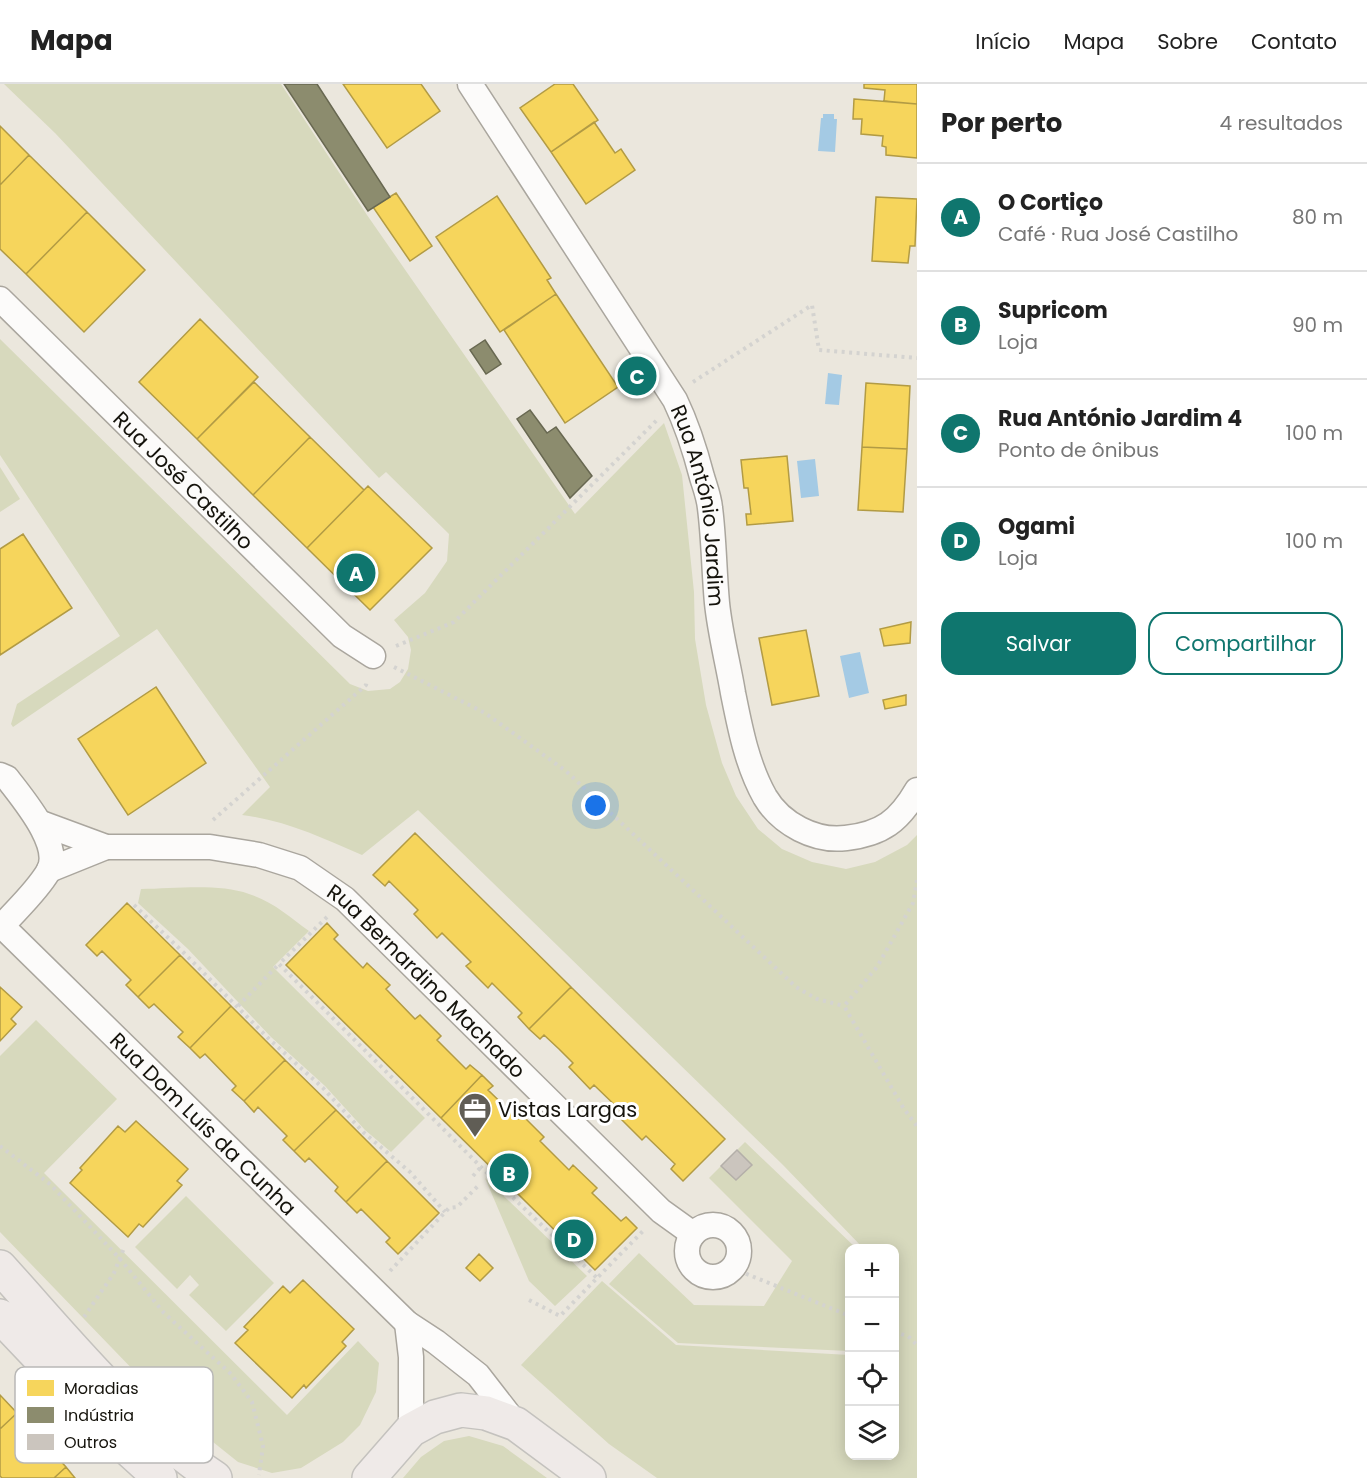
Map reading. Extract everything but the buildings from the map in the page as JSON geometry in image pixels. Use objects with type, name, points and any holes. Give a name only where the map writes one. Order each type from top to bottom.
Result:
[{"type":"main road","points":[[0,1267],[91,1367]]},
{"type":"main road","points":[[0,1316],[48,1367]]},
{"type":"main road","points":[[369,1478],[411,1430],[435,1417],[461,1410],[486,1413],[516,1424],[589,1478]]},
{"type":"main road","points":[[144,1463],[160,1478]]},
{"type":"main road","points":[[195,1463],[215,1478]]},
{"type":"street","name":"Rua António Jardim","points":[[470,84],[675,400],[690,431],[710,506],[717,606],[738,719],[750,764],[766,798],[780,816],[799,828],[818,836],[840,839],[861,836],[878,830],[896,819],[912,799]]},
{"type":"street","name":"Rua José Castilho","points":[[0,299],[342,636],[373,656]]},
{"type":"street","points":[[2,772],[40,823],[51,850],[49,870]]},
{"type":"street","points":[[40,823],[106,847]]},
{"type":"street","points":[[1,925],[49,870],[106,847]]},
{"type":"street","name":"Rua Bernardino Machado","points":[[106,847],[210,847],[259,855],[300,868],[345,899],[661,1211],[693,1234]]},
{"type":"street","name":"Rua Dom Luís da Cunha","points":[[1,925],[407,1323],[436,1342],[478,1375],[516,1424]]},
{"type":"street","points":[[709,1225],[718,1226],[733,1234],[738,1251],[732,1268],[726,1273],[710,1276],[702,1275],[696,1270],[687,1256],[687,1248],[693,1234],[709,1225]]},
{"type":"street","points":[[407,1323],[411,1357],[411,1430]]},
{"type":"path","points":[[690,384],[812,305],[819,350],[917,358]]},
{"type":"path","points":[[411,639],[454,622],[661,415]]},
{"type":"path","points":[[373,656],[485,714],[566,771],[796,987],[817,999],[844,1006],[903,1109],[917,1126]]},
{"type":"path","points":[[210,823],[366,685]]},
{"type":"path","points":[[844,1006],[877,967],[913,903],[917,880]]},
{"type":"path","points":[[238,1006],[345,899]]},
{"type":"path","points":[[134,905],[270,1040],[323,1088],[363,1132],[410,1172],[445,1212]]},
{"type":"path","points":[[279,964],[482,1167],[597,1278]]},
{"type":"path","points":[[0,1146],[51,1185],[120,1259],[164,1313],[231,1374],[252,1402],[263,1446],[259,1475]]},
{"type":"path","points":[[473,1176],[482,1167]]},
{"type":"path","points":[[373,1289],[449,1208],[457,1207],[478,1186]]},
{"type":"path","points":[[529,1300],[560,1316],[661,1211]]},
{"type":"path","points":[[79,1324],[94,1305],[124,1248]]},
{"type":"path","points":[[732,1268],[845,1314]]},
{"type":"path","points":[[899,1333],[908,1336],[917,1345]]},
{"type":"green space","points":[[4,84],[281,84],[367,215],[575,514],[664,423],[682,475],[694,592],[695,639],[706,705],[722,763],[736,796],[758,829],[782,849],[812,862],[846,869],[875,862],[907,845],[917,835],[917,1478],[657,1478],[609,1444],[521,1365],[602,1281],[676,1345],[845,1355],[845,1460],[899,1460],[899,1244],[859,1244],[783,1165],[418,810],[362,855],[288,825],[242,815],[270,787],[157,629],[13,727],[11,724],[17,704],[120,636],[0,455],[0,339],[350,684],[368,691],[390,689],[400,682],[408,669],[411,650],[408,637],[394,620],[425,593],[447,561],[449,534],[386,472],[379,478],[55,133]]},
{"type":"green space","points":[[0,467],[20,499],[0,512]]},
{"type":"green space","points":[[196,887],[249,894],[280,910],[309,931],[273,967],[425,1118],[391,1152],[365,1130],[325,1086],[271,1037],[188,949],[138,903],[141,889]]},
{"type":"green space","points":[[36,1020],[117,1099],[44,1173],[287,1415],[358,1341],[379,1363],[376,1392],[360,1425],[343,1442],[301,1468],[272,1473],[238,1462],[213,1442],[213,1367],[130,1367],[0,1232],[0,1056]]},
{"type":"green space","points":[[745,1142],[852,1244],[845,1244],[845,1351],[678,1343],[609,1284],[639,1253],[694,1305],[764,1306],[792,1261],[709,1178]]},
{"type":"green space","points":[[485,1178],[587,1276],[555,1306],[529,1281]]},
{"type":"green space","points":[[186,1196],[274,1283],[226,1331],[189,1295],[199,1285],[190,1275],[177,1289],[135,1247]]},
{"type":"green space","points":[[469,1436],[503,1446],[547,1478],[403,1478],[421,1457],[444,1441]]},
{"type":"water","points":[[823,114],[834,114],[834,119],[837,119],[835,152],[818,151]]},
{"type":"water","points":[[828,373],[842,375],[839,405],[825,404]]},
{"type":"water","points":[[815,459],[819,496],[801,498],[797,461]]},
{"type":"water","points":[[860,652],[869,693],[849,698],[840,656]]},
{"type":"place","name":"Rua António Jardim 4","points":[[637,376]]},
{"type":"place","name":"O Cortiço","points":[[356,573]]},
{"type":"place","name":"Vistas Largas","points":[[475,1138]]},
{"type":"place","name":"Supricom","points":[[509,1173]]},
{"type":"place","name":"Ogami","points":[[574,1239]]}]
